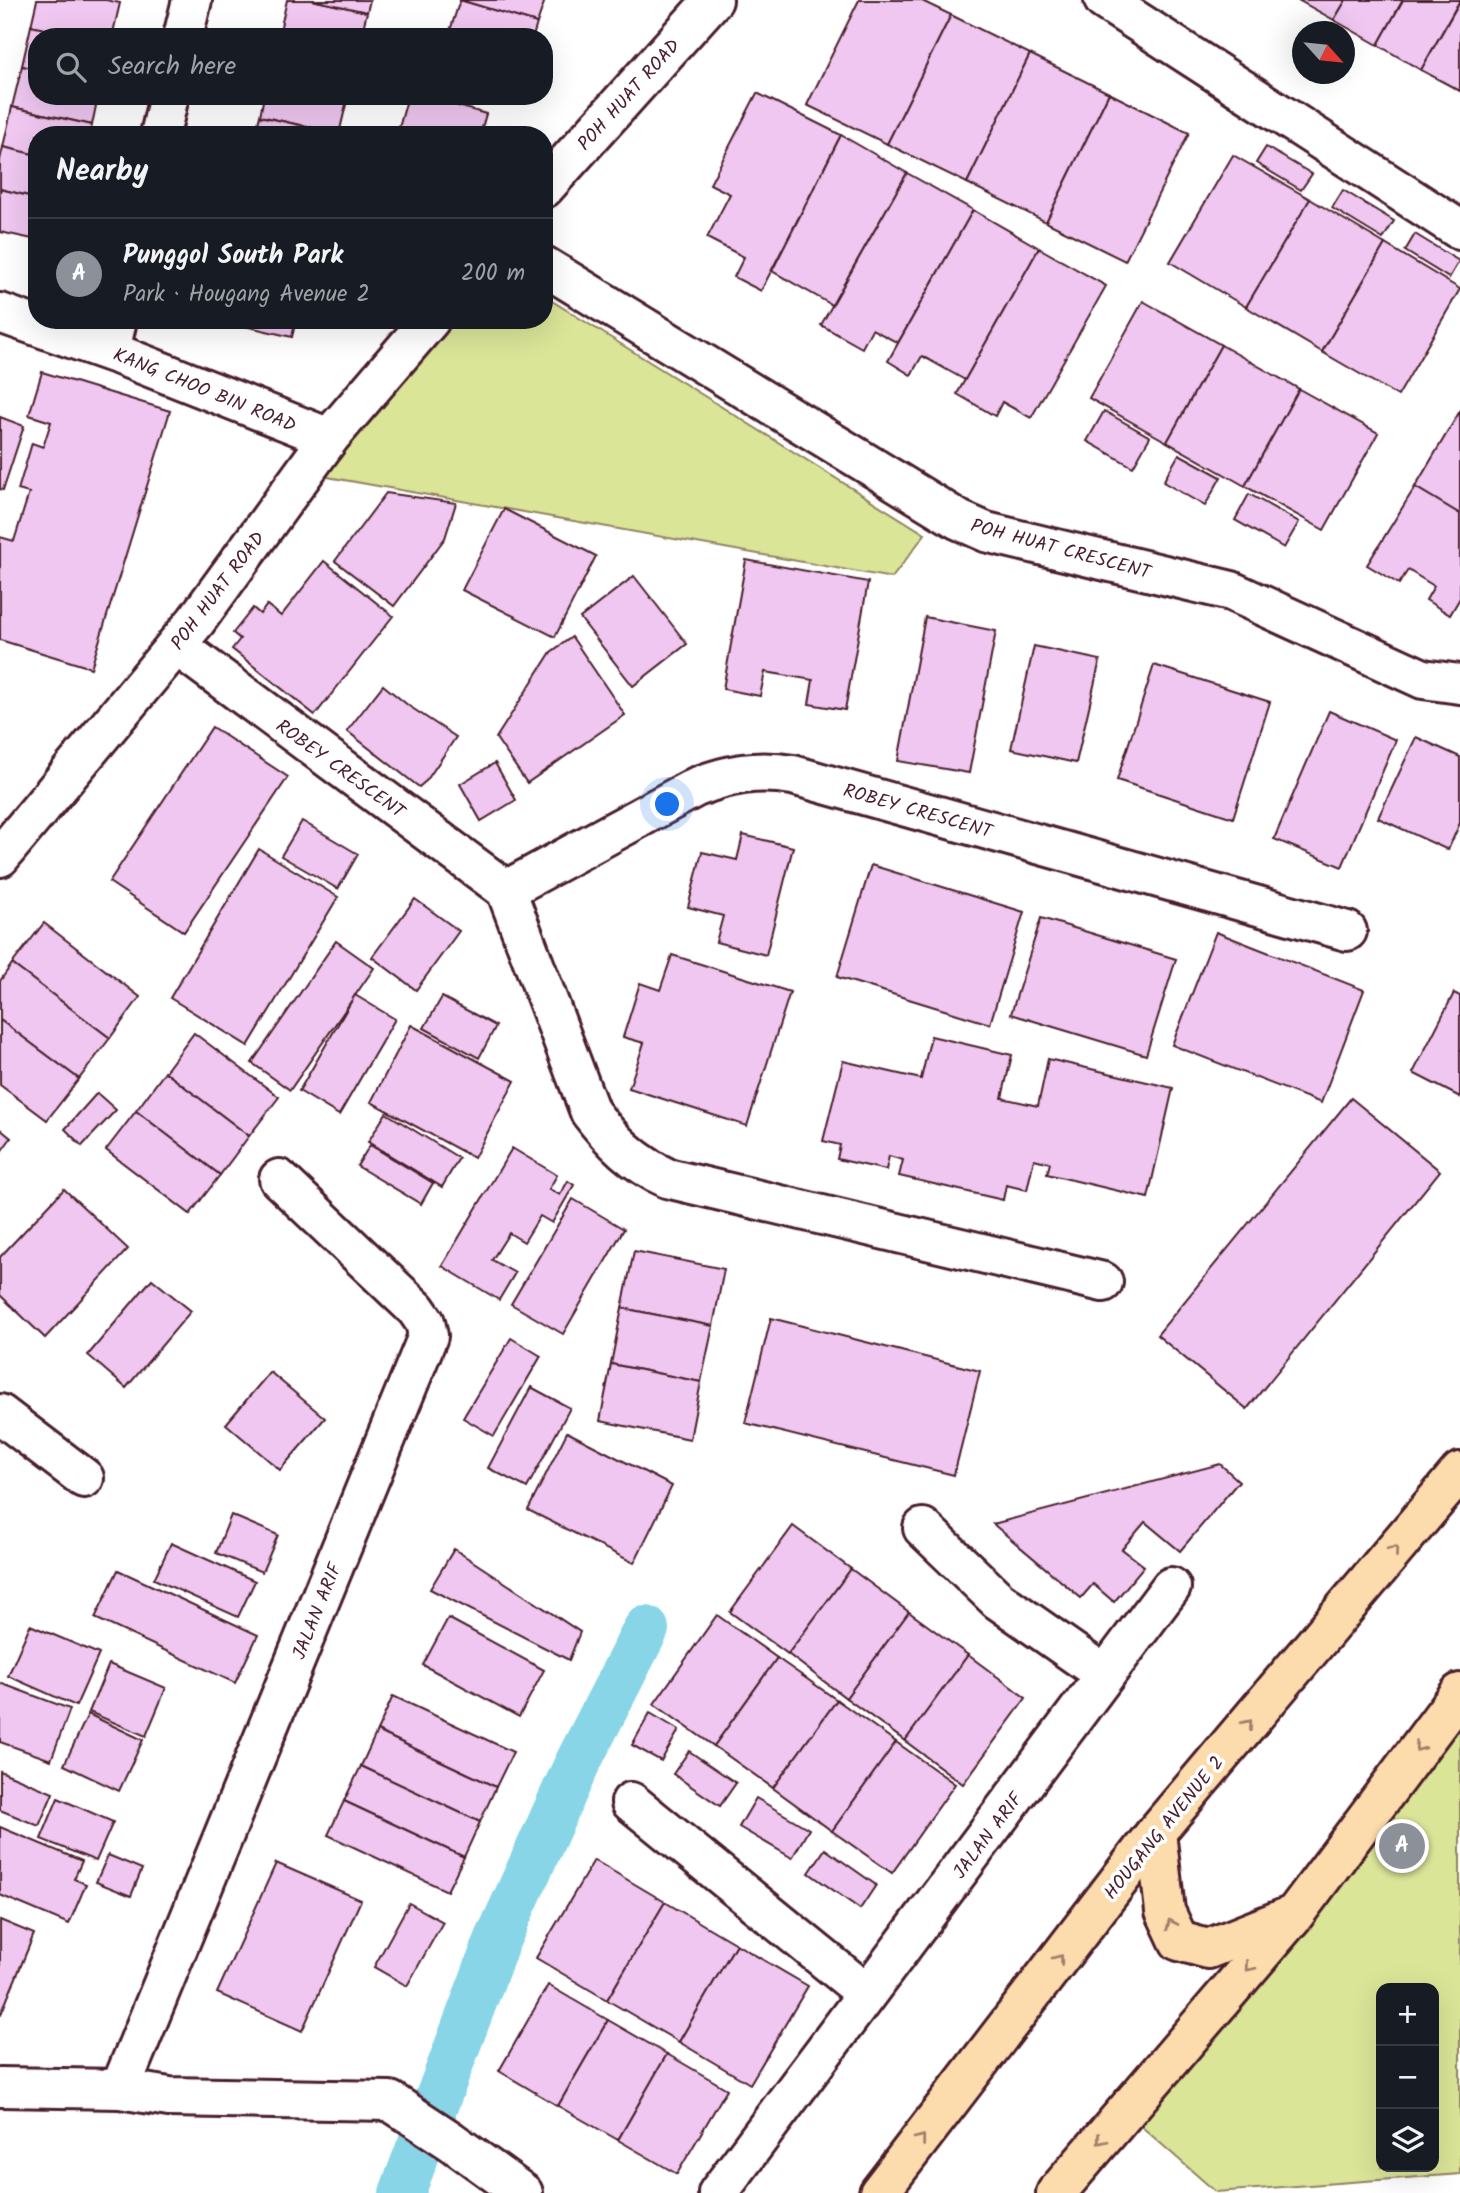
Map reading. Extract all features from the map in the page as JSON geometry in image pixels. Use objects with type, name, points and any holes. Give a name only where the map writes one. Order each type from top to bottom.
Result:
[{"type":"highway","name":"HOUGANG AVENUE 2","points":[[879,2193],[1156,1832],[1460,1472]]},
{"type":"highway","points":[[1056,2193],[1293,1915],[1460,1693]]},
{"type":"highway","points":[[1156,1832],[1165,1911],[1179,1941],[1208,1950],[1293,1915]]},
{"type":"street","points":[[185,28],[192,0]]},
{"type":"street","name":"POH HUAT ROAD","points":[[553,178],[713,0]]},
{"type":"street","points":[[1104,0],[1460,230]]},
{"type":"street","points":[[162,126],[167,105]]},
{"type":"street","name":"POH HUAT CRESCENT","points":[[553,272],[959,520],[986,531],[1231,591],[1423,679],[1460,684]]},
{"type":"street","name":"KANG CHOO BIN ROAD","points":[[0,313],[28,319]]},
{"type":"street","name":"KANG CHOO BIN ROAD","points":[[79,329],[114,336],[330,438]]},
{"type":"street","name":"POH HUAT ROAD","points":[[0,857],[196,621],[330,438],[422,329]]},
{"type":"street","name":"ROBEY CRESCENT","points":[[176,645],[506,890],[696,787],[724,776],[768,771],[793,775],[1347,932]]},
{"type":"street","points":[[506,890],[590,1112],[609,1137],[645,1168],[667,1178],[1103,1282]]},
{"type":"street","name":"JALAN ARIF","points":[[120,2089],[428,1336],[425,1322],[416,1309],[279,1179]]},
{"type":"street","points":[[0,1414],[84,1478]]},
{"type":"street","points":[[923,1528],[998,1600],[1105,1675]]},
{"type":"street","name":"JALAN ARIF","points":[[718,2193],[1171,1587]]},
{"type":"street","points":[[631,1802],[866,1993]]},
{"type":"street","points":[[0,2087],[120,2089],[169,2097],[390,2101],[523,2193]]},
{"type":"green space","points":[[553,302],[925,534],[892,578],[322,476],[445,329],[553,329]]},
{"type":"green space","points":[[1460,1705],[1460,2174],[1216,2192],[1126,2113]]},
{"type":"building","points":[[37,0],[106,0],[120,3],[114,28],[31,26]]},
{"type":"building","points":[[287,0],[312,0],[367,12],[363,28],[281,28]]},
{"type":"building","points":[[312,0],[370,0],[367,12]]},
{"type":"building","points":[[460,0],[537,23],[536,28],[451,28]]},
{"type":"building","points":[[460,0],[545,0],[537,23]]},
{"type":"building","points":[[859,0],[920,0],[951,15],[887,144],[807,105]]},
{"type":"building","points":[[1298,0],[1346,0],[1334,20]]},
{"type":"building","points":[[1346,0],[1403,0],[1378,45],[1355,32],[1355,21],[1334,20]]},
{"type":"building","points":[[1403,0],[1460,0],[1421,70],[1378,45]]},
{"type":"building","points":[[1460,1],[1460,91],[1421,70]]},
{"type":"building","points":[[951,15],[1030,54],[967,183],[887,144]]},
{"type":"building","points":[[28,39],[28,67],[22,66]]},
{"type":"building","points":[[1030,54],[1109,93],[1046,222],[967,183]]},
{"type":"building","points":[[22,66],[28,67],[28,105],[96,105],[92,125],[12,107]]},
{"type":"building","points":[[757,93],[841,135],[761,291],[734,277],[744,257],[707,238],[730,194],[710,184]]},
{"type":"building","points":[[1109,93],[1189,133],[1125,261],[1046,222]]},
{"type":"building","points":[[262,105],[346,105],[341,126],[304,126],[260,116]]},
{"type":"building","points":[[405,105],[455,105],[486,114],[483,126],[400,126]]},
{"type":"building","points":[[12,107],[92,125],[28,126],[28,153],[3,147]]},
{"type":"building","points":[[260,116],[304,126],[257,126]]},
{"type":"building","points":[[841,135],[907,173],[832,305],[772,271]]},
{"type":"building","points":[[3,147],[28,153],[28,196],[0,189]]},
{"type":"building","points":[[1266,147],[1312,174],[1301,190],[1256,163]]},
{"type":"building","points":[[1233,155],[1310,199],[1246,307],[1170,262]]},
{"type":"building","points":[[907,173],[973,210],[898,343],[872,329],[862,348],[821,325]]},
{"type":"building","points":[[0,189],[28,196],[28,238],[0,232]]},
{"type":"building","points":[[1343,190],[1394,221],[1383,239],[1332,208]]},
{"type":"building","points":[[1310,199],[1385,244],[1322,352],[1246,307]]},
{"type":"building","points":[[973,210],[1039,248],[965,380],[922,356],[911,375],[888,361]]},
{"type":"building","points":[[1415,234],[1459,261],[1449,278],[1405,251]]},
{"type":"building","points":[[1385,244],[1460,289],[1398,396],[1322,352]]},
{"type":"building","points":[[1039,248],[1106,286],[1031,418],[1002,402],[995,416],[957,394]]},
{"type":"building","points":[[1143,301],[1221,345],[1167,442],[1089,398]]},
{"type":"building","points":[[258,329],[294,329],[292,337]]},
{"type":"building","points":[[1221,345],[1299,389],[1245,486],[1167,442]]},
{"type":"building","points":[[42,372],[170,411],[91,668],[0,640],[0,537],[14,541],[29,493],[18,490],[32,443],[43,447],[51,422],[29,415]]},
{"type":"building","points":[[1299,389],[1378,433],[1324,530],[1245,486]]},
{"type":"building","points":[[1104,411],[1150,437],[1133,467],[1087,441]]},
{"type":"building","points":[[1460,411],[1460,514],[1415,487]]},
{"type":"building","points":[[0,417],[24,426],[3,490],[0,489]]},
{"type":"building","points":[[1179,454],[1221,477],[1205,506],[1163,482]]},
{"type":"building","points":[[1415,487],[1460,514],[1460,598],[1450,615],[1426,600],[1434,586],[1408,570],[1399,584],[1367,565]]},
{"type":"building","points":[[386,493],[456,503],[445,538],[394,606],[335,561]]},
{"type":"building","points":[[1249,494],[1299,522],[1284,548],[1235,520]]},
{"type":"building","points":[[504,509],[596,556],[555,637],[462,590]]},
{"type":"building","points":[[746,560],[868,582],[845,710],[809,704],[813,680],[765,672],[760,696],[723,689]]},
{"type":"building","points":[[324,561],[393,616],[315,715],[232,649],[240,639],[233,633],[253,608],[260,614],[267,605],[281,616]]},
{"type":"building","points":[[634,576],[687,644],[633,686],[580,618]]},
{"type":"building","points":[[925,617],[996,631],[969,773],[898,761]]},
{"type":"building","points":[[572,637],[625,715],[527,783],[496,738],[551,652]]},
{"type":"building","points":[[1034,646],[1100,660],[1076,763],[1011,749]]},
{"type":"building","points":[[1154,665],[1270,702],[1233,818],[1117,780]]},
{"type":"building","points":[[383,685],[456,737],[427,780],[419,787],[347,731]]},
{"type":"building","points":[[1329,711],[1396,740],[1342,867],[1274,839]]},
{"type":"building","points":[[212,727],[288,777],[184,932],[109,882]]},
{"type":"building","points":[[1416,737],[1460,757],[1460,823],[1448,850],[1378,818]]},
{"type":"building","points":[[495,763],[516,800],[481,821],[460,784]]},
{"type":"building","points":[[302,821],[358,854],[338,889],[281,856]]},
{"type":"building","points":[[743,835],[793,847],[766,955],[716,942],[723,916],[688,907],[702,852],[737,860]]},
{"type":"building","points":[[259,849],[338,897],[248,1046],[170,998]]},
{"type":"building","points":[[871,865],[1024,912],[990,1024],[837,977]]},
{"type":"building","points":[[415,899],[459,931],[416,990],[372,957]]},
{"type":"building","points":[[1041,918],[1176,959],[1146,1055],[1011,1014]]},
{"type":"building","points":[[44,923],[140,997],[110,1038],[12,964]]},
{"type":"building","points":[[1216,932],[1364,990],[1321,1103],[1172,1045]]},
{"type":"building","points":[[336,941],[374,968],[290,1090],[252,1063]]},
{"type":"building","points":[[672,955],[790,992],[747,1126],[629,1088],[644,1043],[623,1037],[640,983],[660,990]]},
{"type":"building","points":[[12,964],[110,1038],[79,1079],[0,1020],[0,981]]},
{"type":"building","points":[[1454,993],[1460,996],[1460,1097],[1413,1073]]},
{"type":"building","points":[[355,995],[395,1019],[339,1115],[299,1091]]},
{"type":"building","points":[[442,997],[496,1026],[479,1058],[424,1028]]},
{"type":"building","points":[[0,1020],[79,1079],[47,1120],[0,1085]]},
{"type":"building","points":[[411,1025],[515,1081],[474,1158],[371,1102]]},
{"type":"building","points":[[194,1033],[279,1097],[249,1136],[165,1072]]},
{"type":"building","points":[[931,1036],[1012,1055],[1002,1098],[1038,1106],[1048,1059],[1173,1088],[1148,1198],[1047,1174],[1050,1163],[1034,1159],[1027,1190],[1006,1185],[1003,1200],[899,1176],[903,1160],[889,1156],[886,1170],[837,1159],[840,1145],[823,1141],[843,1061],[921,1079]]},
{"type":"building","points":[[165,1072],[249,1136],[220,1175],[136,1111]]},
{"type":"building","points":[[97,1093],[116,1110],[82,1146],[65,1129]]},
{"type":"building","points":[[1351,1098],[1440,1171],[1247,1409],[1157,1335]]},
{"type":"building","points":[[136,1111],[220,1175],[190,1214],[106,1150]]},
{"type":"building","points":[[386,1113],[459,1158],[442,1187],[368,1142]]},
{"type":"building","points":[[0,1129],[11,1138],[0,1153]]},
{"type":"building","points":[[370,1145],[433,1183],[421,1204],[357,1166]]},
{"type":"building","points":[[512,1148],[557,1175],[549,1189],[560,1195],[568,1181],[574,1185],[552,1223],[540,1216],[524,1242],[509,1233],[492,1260],[515,1273],[499,1300],[442,1266]]},
{"type":"building","points":[[64,1189],[128,1249],[45,1338],[0,1295],[0,1257]]},
{"type":"building","points":[[573,1199],[624,1229],[563,1334],[511,1304]]},
{"type":"building","points":[[634,1251],[724,1269],[713,1326],[622,1308]]},
{"type":"building","points":[[152,1279],[191,1311],[126,1388],[88,1355]]},
{"type":"building","points":[[622,1308],[713,1326],[701,1382],[611,1364]]},
{"type":"building","points":[[771,1318],[980,1371],[954,1475],[745,1423]]},
{"type":"building","points":[[511,1338],[541,1356],[494,1436],[463,1418]]},
{"type":"building","points":[[611,1364],[701,1382],[690,1439],[600,1421]]},
{"type":"building","points":[[270,1372],[325,1418],[280,1470],[226,1424]]},
{"type":"building","points":[[531,1387],[570,1408],[527,1488],[488,1468]]},
{"type":"building","points":[[567,1432],[672,1486],[634,1563],[528,1510]]},
{"type":"building","points":[[1220,1464],[1239,1481],[1180,1551],[1145,1522],[1122,1549],[1144,1566],[1114,1602],[1093,1584],[1081,1598],[993,1524]]},
{"type":"building","points":[[231,1515],[278,1535],[262,1572],[216,1553]]},
{"type":"building","points":[[793,1526],[851,1569],[788,1654],[730,1612]]},
{"type":"building","points":[[171,1543],[255,1581],[238,1617],[154,1579]]},
{"type":"building","points":[[454,1549],[580,1632],[569,1660],[430,1589]]},
{"type":"building","points":[[851,1569],[909,1612],[846,1698],[788,1654]]},
{"type":"building","points":[[118,1570],[258,1635],[235,1683],[95,1618]]},
{"type":"building","points":[[909,1612],[968,1655],[905,1741],[846,1698]]},
{"type":"building","points":[[717,1615],[777,1658],[714,1746],[654,1704]]},
{"type":"building","points":[[448,1618],[544,1670],[519,1717],[423,1665]]},
{"type":"building","points":[[30,1625],[99,1654],[76,1706],[8,1676]]},
{"type":"building","points":[[968,1655],[1026,1698],[963,1784],[905,1741]]},
{"type":"building","points":[[777,1658],[837,1700],[773,1788],[714,1746]]},
{"type":"building","points":[[109,1664],[166,1688],[146,1736],[89,1712]]},
{"type":"building","points":[[0,1683],[70,1709],[51,1760],[0,1742]]},
{"type":"building","points":[[393,1696],[513,1752],[496,1787],[377,1731]]},
{"type":"building","points":[[837,1700],[896,1742],[832,1831],[773,1788]]},
{"type":"building","points":[[650,1713],[679,1730],[661,1761],[632,1745]]},
{"type":"building","points":[[88,1714],[143,1740],[119,1791],[64,1765]]},
{"type":"building","points":[[377,1731],[496,1787],[480,1822],[361,1766]]},
{"type":"building","points":[[896,1742],[955,1784],[892,1873],[832,1831]]},
{"type":"building","points":[[689,1751],[736,1783],[720,1806],[673,1774]]},
{"type":"building","points":[[361,1766],[480,1822],[464,1857],[344,1801]]},
{"type":"building","points":[[0,1771],[53,1793],[39,1826],[0,1810]]},
{"type":"building","points":[[58,1798],[113,1822],[96,1861],[41,1839]]},
{"type":"building","points":[[756,1798],[809,1829],[792,1858],[739,1827]]},
{"type":"building","points":[[344,1801],[464,1857],[447,1891],[328,1835]]},
{"type":"building","points":[[0,1827],[82,1861],[74,1879],[86,1884],[69,1924],[0,1895]]},
{"type":"building","points":[[825,1849],[876,1885],[860,1909],[809,1873]]},
{"type":"building","points":[[108,1855],[142,1869],[131,1896],[96,1882]]},
{"type":"building","points":[[594,1860],[665,1902],[607,2000],[536,1958]]},
{"type":"building","points":[[276,1863],[361,1900],[302,2031],[217,1993]]},
{"type":"building","points":[[665,1902],[736,1944],[679,2042],[607,2000]]},
{"type":"building","points":[[409,1903],[443,1922],[407,1986],[374,1967]]},
{"type":"building","points":[[0,1920],[34,1934],[1,2014],[0,2014]]},
{"type":"building","points":[[736,1944],[808,1986],[750,2084],[679,2042]]},
{"type":"building","points":[[548,1985],[608,2020],[558,2106],[499,2071]]},
{"type":"building","points":[[608,2020],[667,2054],[618,2140],[558,2106]]},
{"type":"building","points":[[667,2054],[727,2089],[677,2174],[618,2140]]},
{"type":"waterway","points":[[402,2193],[497,1941],[576,1766],[646,1629]]},
{"type":"place","name":"Punggol South Park","points":[[1402,1846]]}]
